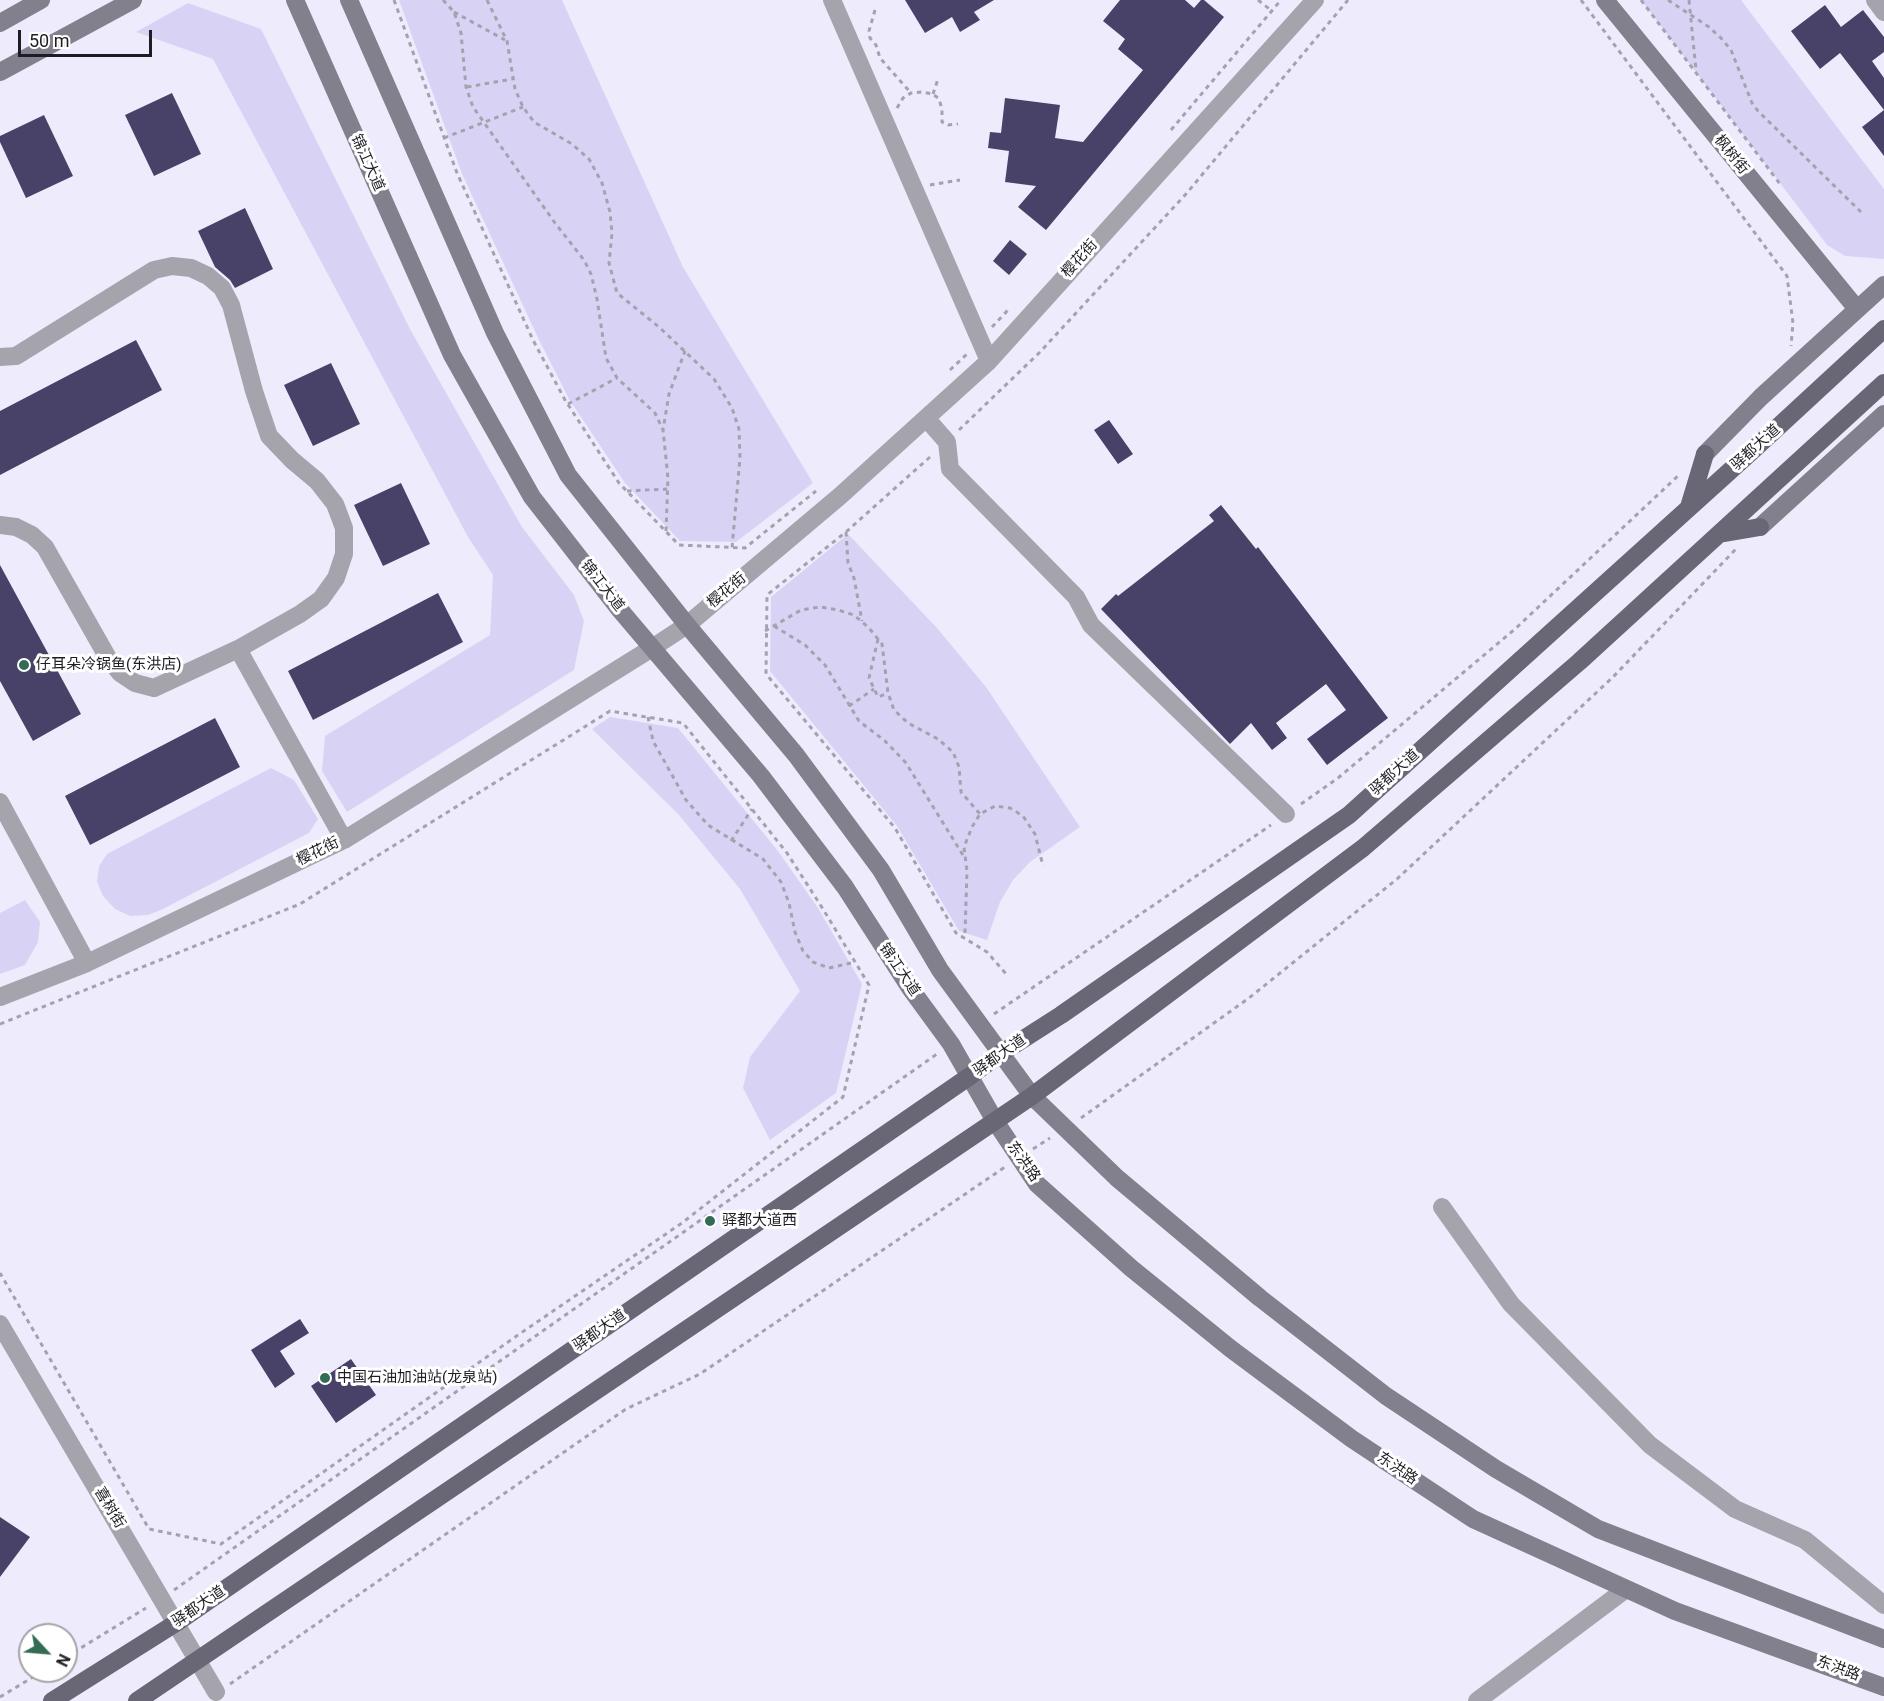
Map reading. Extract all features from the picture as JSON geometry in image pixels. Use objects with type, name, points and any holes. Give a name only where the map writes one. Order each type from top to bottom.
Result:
[{"type":"main road","name":"驿都大道","points":[[52,1701],[176,1623],[1348,815],[1884,329]]},
{"type":"main road","points":[[137,1701],[1032,1096],[1363,848],[1579,662],[1884,383]]},
{"type":"main road","points":[[1689,508],[1705,454]]},
{"type":"main road","points":[[1719,534],[1760,527]]},
{"type":"street","points":[[0,23],[41,0]]},
{"type":"street","points":[[0,72],[133,0]]},
{"type":"street","name":"锦江大道","points":[[295,0],[452,355],[532,496],[652,648],[762,776],[845,887],[910,988],[951,1044],[995,1121]]},
{"type":"street","points":[[349,0],[495,333],[568,475],[687,625],[796,755],[881,870],[940,970],[999,1054],[1032,1096],[1117,1178],[1260,1298],[1386,1396],[1496,1469],[1598,1528],[1884,1639]]},
{"type":"street","points":[[832,0],[989,362]]},
{"type":"street","name":"樱花街","points":[[0,997],[87,963],[344,840],[687,625],[840,496],[989,362],[1315,0]]},
{"type":"street","name":"枫树街","points":[[1605,0],[1857,309]]},
{"type":"street","points":[[1875,0],[1884,12]]},
{"type":"street","points":[[0,357],[16,356],[154,270],[172,266],[191,268],[208,276],[222,288],[231,305],[254,391],[269,436],[317,481],[335,504],[344,528],[344,554],[336,578],[321,599],[300,614],[238,649],[154,688],[135,683],[120,673],[108,658],[45,548],[32,535],[16,527],[0,525]]},
{"type":"street","points":[[1705,454],[1761,398],[1884,285]]},
{"type":"street","points":[[1760,527],[1884,414]]},
{"type":"street","points":[[926,418],[947,442],[950,469],[1076,597],[1091,625],[1286,814]]},
{"type":"street","points":[[238,649],[344,840]]},
{"type":"street","points":[[0,802],[87,963]]},
{"type":"street","name":"东洪路","points":[[995,1121],[1037,1184],[1131,1268],[1231,1349],[1352,1439],[1473,1519],[1675,1611],[1884,1687]]},
{"type":"street","points":[[1442,1207],[1510,1303],[1650,1445],[1735,1509],[1805,1540],[1884,1605]]},
{"type":"street","name":"喜树街","points":[[0,1324],[216,1692]]},
{"type":"street","points":[[1477,1701],[1626,1589]]},
{"type":"path","points":[[394,0],[457,173],[533,340],[567,404],[619,483],[679,545],[732,548],[745,548],[816,490]]},
{"type":"path","points":[[443,0],[454,12],[507,41]]},
{"type":"path","points":[[487,0],[507,41],[512,80],[523,107],[534,122],[572,144],[589,159],[602,183],[610,212],[612,233],[609,263],[617,293],[686,351],[714,379],[732,408],[739,429],[740,458],[732,548]]},
{"type":"path","points":[[1258,0],[1272,11]]},
{"type":"path","points":[[1164,138],[1281,0]]},
{"type":"path","points":[[1007,975],[987,952],[956,933],[895,828],[766,674],[767,595],[846,532],[947,442],[1040,352],[1163,219],[1348,0]]},
{"type":"path","points":[[1581,0],[1787,276],[1793,323],[1790,356]]},
{"type":"path","points":[[1641,0],[1785,190]]},
{"type":"path","points":[[1668,0],[1709,27],[1731,50],[1752,103],[1758,111],[1861,212]]},
{"type":"path","points":[[1689,0],[1696,72]]},
{"type":"path","points":[[875,10],[869,31],[870,38],[876,45],[880,58],[911,93]]},
{"type":"path","points":[[454,12],[461,33],[466,87],[473,107],[584,260],[591,273],[597,299],[606,358],[617,378],[655,413],[663,430]]},
{"type":"path","points":[[933,94],[938,79]]},
{"type":"path","points":[[466,87],[512,80]]},
{"type":"path","points":[[895,117],[903,98],[911,93],[922,92],[933,94],[939,99],[942,122],[948,125],[958,124]]},
{"type":"path","points":[[444,138],[523,107]]},
{"type":"path","points":[[922,182],[930,185],[960,180]]},
{"type":"path","points":[[949,371],[1010,309]]},
{"type":"path","points":[[666,531],[667,489],[663,430],[669,394],[686,351]]},
{"type":"path","points":[[567,404],[617,378]]},
{"type":"path","points":[[979,1025],[1338,778],[1515,629],[1668,484],[1705,454]]},
{"type":"path","points":[[627,491],[667,489]]},
{"type":"path","points":[[846,532],[848,563],[854,578],[862,622]]},
{"type":"path","points":[[765,631],[801,610],[820,607],[854,615],[882,644],[888,693],[894,710],[908,723],[938,739],[953,752],[959,767],[961,792],[980,814]]},
{"type":"path","points":[[774,626],[805,645],[825,665],[859,721],[885,741],[906,763],[966,860]]},
{"type":"path","points":[[878,639],[869,678],[878,697],[888,693]]},
{"type":"path","points":[[849,706],[874,688]]},
{"type":"path","points":[[0,1024],[300,904],[610,711],[683,723],[787,853],[869,985],[843,1097],[682,1223],[518,1335],[221,1544],[149,1529],[0,1273]]},
{"type":"path","points":[[648,717],[653,741],[686,800],[708,825],[763,859],[781,882],[789,903],[795,932],[803,951],[813,962],[829,968],[855,962]]},
{"type":"path","points":[[965,933],[966,860],[964,847],[972,826],[980,814],[995,806],[1010,808],[1023,816],[1035,834],[1043,866]]},
{"type":"path","points":[[731,841],[752,809]]},
{"type":"path","points":[[78,1650],[162,1598],[951,1044]]},
{"type":"path","points":[[0,1697],[23,1683]]},
{"type":"shaded area","points":[[399,0],[562,0],[683,267],[813,483],[736,542],[680,541],[625,483],[569,399],[462,174]]},
{"type":"shaded area","points":[[1641,0],[1741,0],[1884,189],[1884,259],[1845,256],[1827,245]]},
{"type":"shaded area","points":[[188,3],[261,29],[410,329],[522,527],[574,595],[584,621],[574,670],[347,812],[322,771],[325,736],[490,635],[493,575],[468,537],[213,59],[136,32]]},
{"type":"shaded area","points":[[848,534],[937,628],[986,687],[1080,827],[1030,862],[1013,880],[1000,902],[987,940],[959,931],[897,826],[770,671],[771,597]]},
{"type":"shaded area","points":[[610,717],[678,728],[778,851],[818,908],[862,984],[836,1093],[770,1140],[743,1088],[750,1057],[800,991],[740,889],[679,815],[592,729]]},
{"type":"shaded area","points":[[271,768],[294,780],[318,819],[309,833],[148,915],[130,916],[115,909],[103,896],[97,882],[99,866],[107,854]]},
{"type":"shaded area","points":[[25,900],[40,922],[38,942],[25,965],[0,974],[0,913]]},
{"type":"building","points":[[905,0],[994,0],[974,12],[980,20],[960,32],[952,17],[925,33]]},
{"type":"building","points":[[1120,0],[1185,0],[1194,8],[1201,0],[1204,0],[1224,17],[1046,230],[1018,207],[1036,186],[1005,182],[1009,151],[988,148],[990,132],[1001,133],[1005,98],[1060,105],[1055,138],[1083,142],[1143,70],[1118,49],[1125,39],[1103,21]]},
{"type":"building","points":[[1825,5],[1841,27],[1863,10],[1884,37],[1884,52],[1872,61],[1884,78],[1884,110],[1840,53],[1820,69],[1791,31]]},
{"type":"building","points":[[172,93],[201,154],[154,176],[125,115]]},
{"type":"building","points":[[1884,110],[1884,156],[1862,127]]},
{"type":"building","points":[[44,115],[73,176],[26,198],[0,142],[0,136]]},
{"type":"building","points":[[245,208],[273,269],[235,288],[230,280],[215,267],[198,231]]},
{"type":"building","points":[[1010,240],[1027,254],[1009,275],[993,261]]},
{"type":"building","points":[[136,340],[162,390],[0,475],[0,411]]},
{"type":"building","points":[[331,363],[360,424],[313,446],[284,385]]},
{"type":"building","points":[[1109,420],[1133,454],[1118,464],[1094,430]]},
{"type":"building","points":[[401,483],[430,544],[383,566],[354,505]]},
{"type":"building","points":[[1221,505],[1256,549],[1258,547],[1388,718],[1327,765],[1307,739],[1346,710],[1326,684],[1276,723],[1287,738],[1272,750],[1251,723],[1230,744],[1101,609],[1116,594],[1118,596],[1214,521],[1209,515]]},
{"type":"building","points":[[0,565],[81,714],[33,741],[0,681]]},
{"type":"building","points":[[438,593],[463,642],[313,720],[288,671]]},
{"type":"building","points":[[215,718],[240,767],[90,845],[65,796]]},
{"type":"building","points":[[300,1319],[309,1333],[280,1351],[295,1374],[275,1388],[251,1350]]},
{"type":"building","points":[[351,1359],[376,1395],[336,1423],[311,1386]]},
{"type":"building","points":[[0,1517],[30,1537],[0,1577]]},
{"type":"place","name":"仔耳朵冷锅鱼(东洪店)","points":[[24,665]]},
{"type":"place","name":"驿都大道西","points":[[710,1221]]},
{"type":"place","name":"中国石油加油站(龙泉站)","points":[[325,1378]]}]
